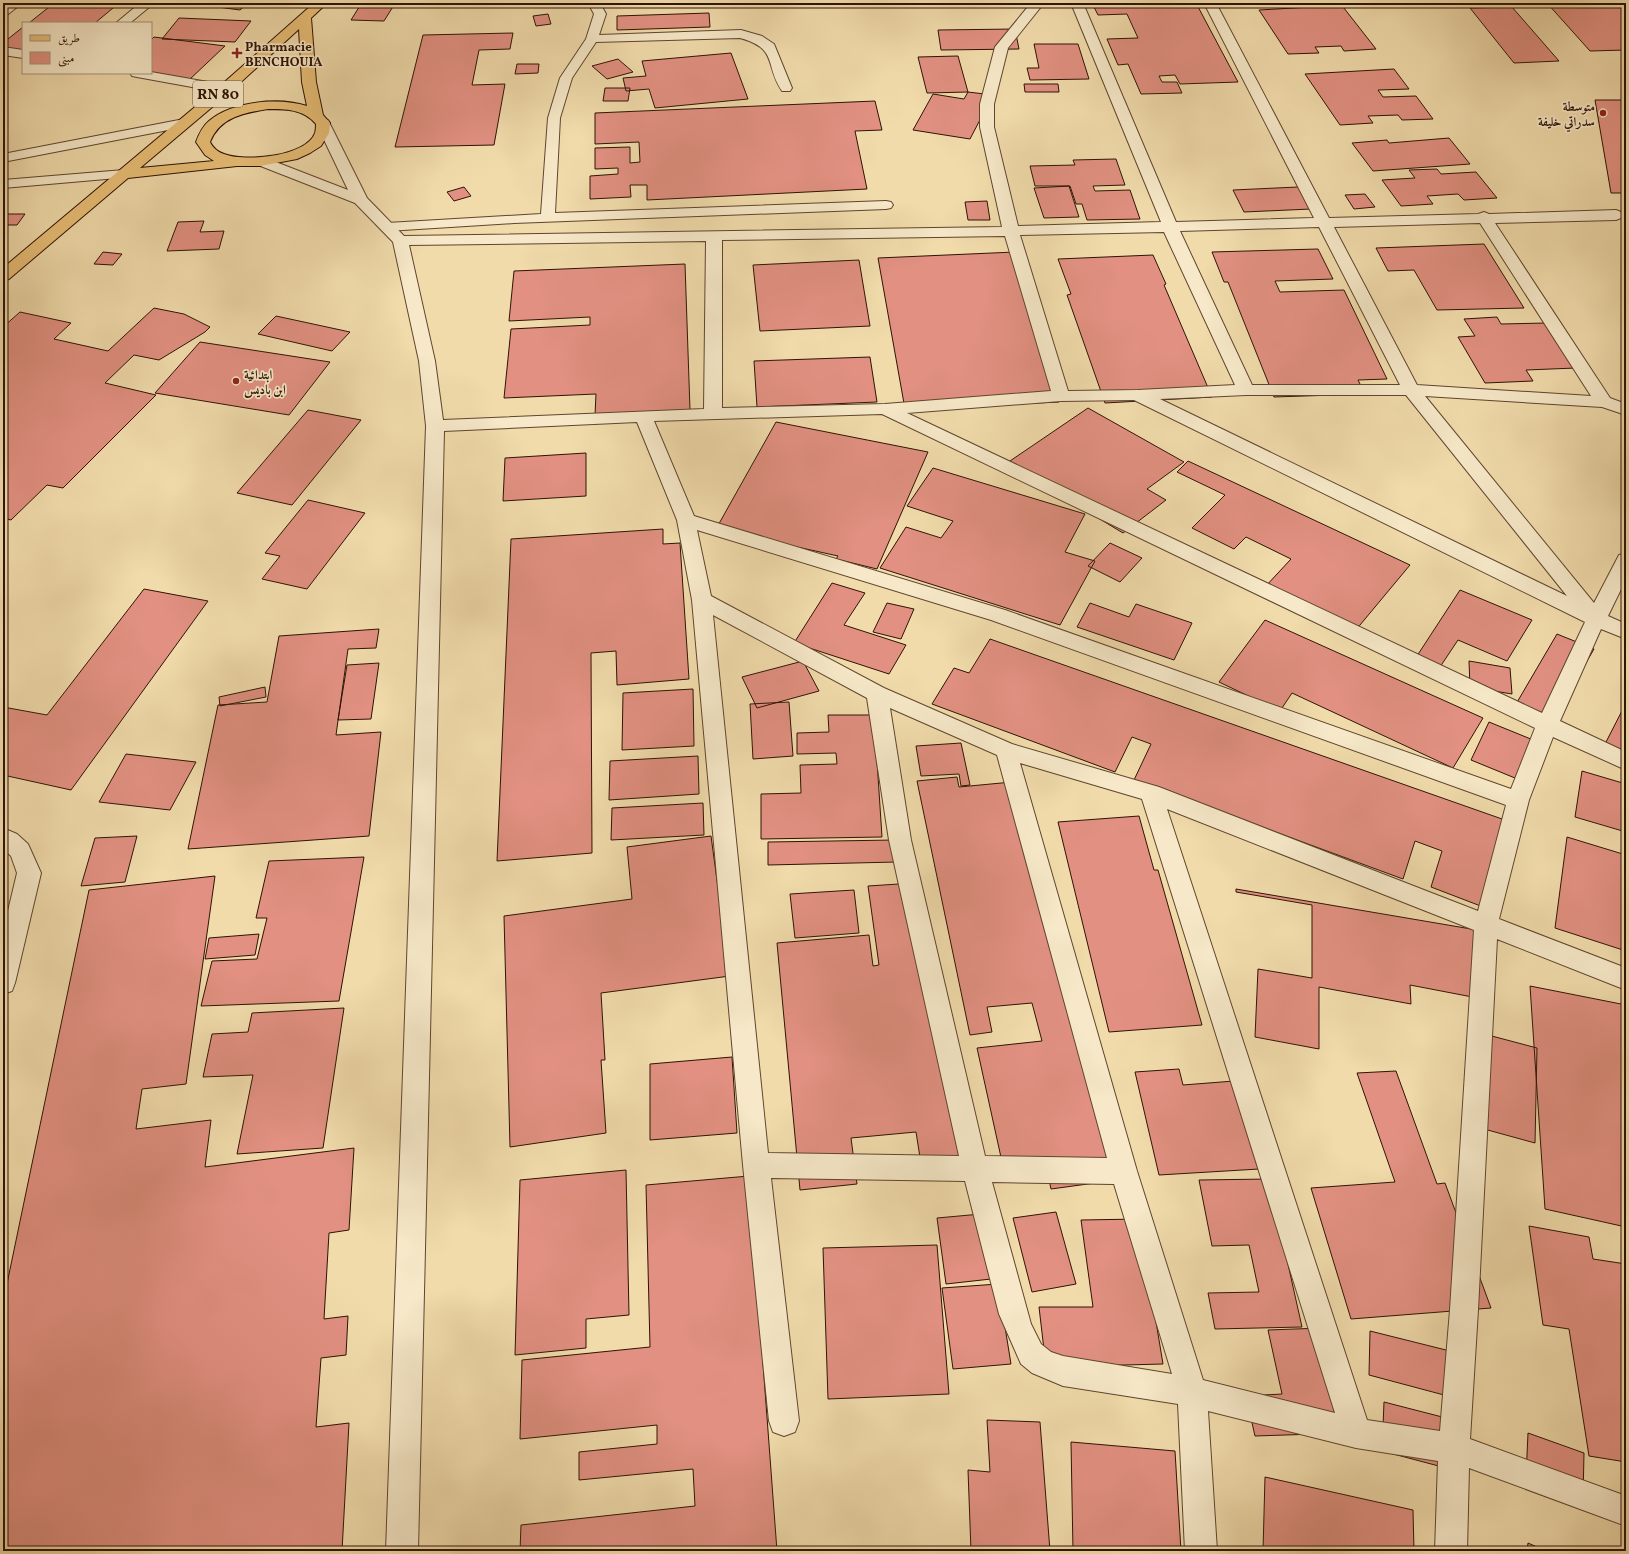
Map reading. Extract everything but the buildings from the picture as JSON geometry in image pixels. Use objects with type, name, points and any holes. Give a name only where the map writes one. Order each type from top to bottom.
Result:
[{"type":"main road","name":"RN 80","points":[[3,276],[225,88],[321,3]]},
{"type":"main road","points":[[124,174],[237,162],[263,162],[284,158],[301,151],[314,142],[322,133],[310,82],[305,17]]},
{"type":"main road","points":[[237,162],[220,158],[208,151],[203,142],[206,132],[215,122],[230,114],[248,108],[268,105],[288,105],[305,109],[319,119]]},
{"type":"main road","name":"RN 80","points":[[184,123],[230,114]]},
{"type":"main road","name":"RN 80","points":[[184,123],[203,142]]},
{"type":"street","points":[[3,12],[16,3]]},
{"type":"street","points":[[123,22],[148,3]]},
{"type":"street","points":[[1038,3],[1002,47],[987,104],[987,127],[1011,231],[1060,396]]},
{"type":"street","points":[[1077,3],[1170,227],[1246,390]]},
{"type":"street","points":[[1210,3],[1411,390],[1596,619]]},
{"type":"street","points":[[3,51],[22,54]]},
{"type":"street","points":[[143,74],[225,88]]},
{"type":"street","points":[[319,119],[360,200],[394,234],[427,361],[435,426],[402,1551]]},
{"type":"street","points":[[3,158],[184,123]]},
{"type":"street","points":[[6,184],[34,152]]},
{"type":"street","points":[[263,162],[360,200]]},
{"type":"street","points":[[6,184],[124,174]]},
{"type":"street","points":[[394,234],[714,237],[1011,231],[1484,217],[1616,215]]},
{"type":"street","points":[[1484,217],[1604,402]]},
{"type":"street","points":[[712,415],[714,237]]},
{"type":"street","points":[[435,426],[644,416],[885,409],[1060,396],[1138,395],[1246,390],[1411,390],[1604,402],[1626,410]]},
{"type":"street","points":[[1138,395],[1596,619],[1626,632]]},
{"type":"street","points":[[885,409],[1626,762]]},
{"type":"street","points":[[644,416],[686,520],[702,600],[756,1165],[784,1421]]},
{"type":"street","points":[[686,520],[998,615],[1518,800]]},
{"type":"street","points":[[1451,1551],[1454,1448],[1465,1303],[1486,924],[1518,800],[1547,725],[1596,619],[1626,560]]},
{"type":"street","points":[[702,600],[877,694],[1006,750],[1151,793],[1626,979]]},
{"type":"street","points":[[877,694],[900,840],[975,1169],[1013,1314],[1031,1354],[1042,1363],[1063,1371],[1192,1392],[1356,1433],[1454,1448],[1626,1511]]},
{"type":"street","points":[[1006,750],[1124,1171],[1192,1392],[1202,1551]]},
{"type":"street","points":[[1151,793],[1356,1433]]},
{"type":"street","points":[[3,837],[9,840],[20,851],[29,873],[3,983]]},
{"type":"street","points":[[756,1165],[1124,1171]]},
{"type":"lane","points":[[548,218],[554,118],[566,78],[592,39],[600,14],[594,3]]},
{"type":"lane","points":[[592,39],[741,34],[758,39],[770,47],[786,88]]},
{"type":"lane","points":[[394,234],[548,218],[886,205]]},
{"type":"place","name":"Pharmacie BENCHOUIA","points":[[237,53]]},
{"type":"place","name":"متوسطة سدراتي خليفة","points":[[1603,113]]},
{"type":"place","name":"ابتدائية ابن باديس","points":[[236,381]]}]
